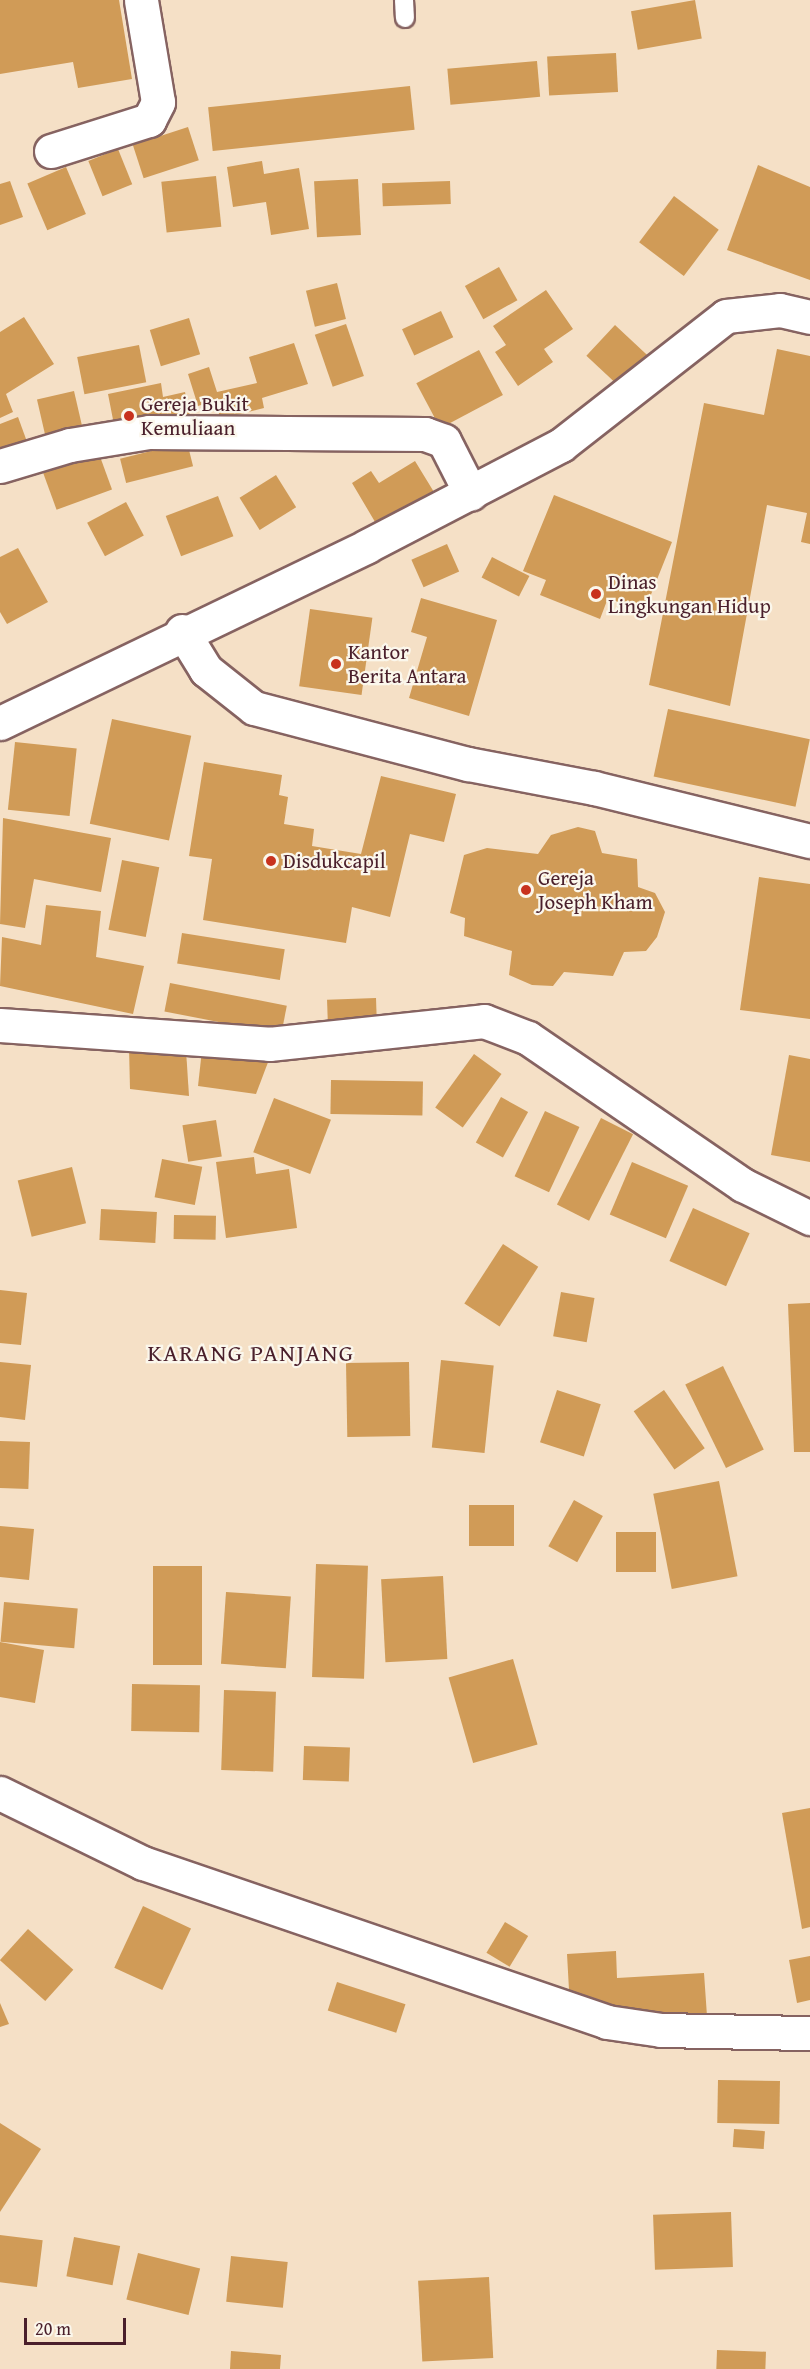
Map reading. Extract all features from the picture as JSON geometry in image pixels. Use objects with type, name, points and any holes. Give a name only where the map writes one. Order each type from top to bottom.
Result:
[{"type":"street","points":[[51,152],[149,120],[158,102],[141,0]]},
{"type":"street","points":[[0,723],[182,631],[471,494],[561,445],[726,316],[780,310],[810,317]]},
{"type":"street","points":[[0,466],[70,445],[149,432],[425,434],[444,441],[471,494]]},
{"type":"street","points":[[182,631],[206,670],[254,708],[468,764],[594,788],[810,842]]},
{"type":"street","points":[[0,1024],[269,1044],[484,1021],[528,1038],[742,1185],[810,1218]]},
{"type":"street","points":[[0,1794],[143,1863],[607,2022],[661,2030],[810,2033]]},
{"type":"building","points":[[0,0],[119,0],[132,79],[78,88],[73,62],[0,74]]},
{"type":"building","points":[[695,0],[702,38],[638,50],[631,11]]},
{"type":"building","points":[[616,53],[618,92],[549,96],[547,57]]},
{"type":"building","points":[[537,61],[540,97],[450,105],[447,69]]},
{"type":"building","points":[[410,86],[415,130],[213,151],[208,107]]},
{"type":"building","points":[[188,127],[199,160],[144,178],[133,145]]},
{"type":"building","points":[[118,149],[132,184],[103,196],[88,161]]},
{"type":"building","points":[[262,161],[264,174],[299,168],[309,229],[271,235],[266,202],[233,207],[227,167]]},
{"type":"building","points":[[758,165],[810,187],[810,280],[727,250]]},
{"type":"building","points":[[66,167],[86,214],[47,230],[27,183]]},
{"type":"building","points":[[216,176],[221,227],[167,232],[161,182]]},
{"type":"building","points":[[358,179],[361,235],[317,237],[314,181]]},
{"type":"building","points":[[10,181],[23,217],[0,225],[0,184]]},
{"type":"building","points":[[450,181],[451,204],[383,206],[382,183]]},
{"type":"building","points":[[674,196],[719,230],[684,276],[639,242]]},
{"type":"building","points":[[499,267],[517,300],[483,319],[465,286]]},
{"type":"building","points":[[337,283],[346,319],[315,327],[306,291]]},
{"type":"building","points":[[546,290],[573,329],[544,349],[553,362],[518,386],[495,352],[506,345],[493,326]]},
{"type":"building","points":[[441,311],[453,337],[414,355],[402,329]]},
{"type":"building","points":[[24,317],[54,364],[6,394],[13,412],[0,418],[0,332]]},
{"type":"building","points":[[189,318],[200,354],[161,366],[150,330]]},
{"type":"building","points":[[346,324],[364,376],[333,387],[315,335]]},
{"type":"building","points":[[615,325],[653,360],[624,391],[586,356]]},
{"type":"building","points":[[294,343],[308,384],[262,398],[264,408],[220,419],[216,400],[198,406],[188,374],[209,367],[217,392],[257,383],[249,357]]},
{"type":"building","points":[[139,345],[146,382],[84,394],[77,357]]},
{"type":"building","points":[[777,349],[810,356],[810,544],[801,542],[807,513],[767,505],[730,706],[649,685],[704,403],[764,415]]},
{"type":"building","points":[[479,350],[503,395],[440,428],[416,383]]},
{"type":"building","points":[[161,383],[163,397],[185,392],[191,421],[170,426],[166,407],[169,424],[116,435],[108,394]]},
{"type":"building","points":[[74,391],[85,441],[48,449],[37,400]]},
{"type":"building","points":[[18,417],[30,450],[0,461],[0,424]]},
{"type":"building","points":[[187,442],[193,466],[126,483],[120,459]]},
{"type":"building","points":[[98,451],[112,490],[57,510],[43,471]]},
{"type":"building","points":[[415,461],[437,497],[381,532],[352,483],[371,471],[379,483]]},
{"type":"building","points":[[276,475],[296,507],[260,530],[240,498]]},
{"type":"building","points":[[554,495],[672,542],[644,612],[608,598],[600,619],[540,595],[546,580],[523,571]]},
{"type":"building","points":[[218,496],[233,536],[181,556],[166,516]]},
{"type":"building","points":[[126,502],[144,536],[105,556],[87,523]]},
{"type":"building","points":[[447,544],[459,571],[424,587],[411,560]]},
{"type":"building","points":[[18,548],[48,602],[7,624],[0,612],[0,557]]},
{"type":"building","points":[[492,557],[529,576],[519,597],[482,577]]},
{"type":"building","points":[[421,598],[497,620],[469,716],[409,698],[427,637],[411,632]]},
{"type":"building","points":[[310,609],[372,618],[362,695],[299,686]]},
{"type":"building","points":[[668,709],[810,739],[795,807],[654,776]]},
{"type":"building","points":[[112,719],[191,736],[169,841],[90,824]]},
{"type":"building","points":[[15,742],[77,748],[70,816],[8,810]]},
{"type":"building","points":[[204,762],[282,775],[279,795],[288,797],[284,824],[314,829],[312,846],[361,854],[381,776],[456,794],[444,842],[410,834],[390,917],[352,907],[346,943],[203,920],[212,859],[189,856]]},
{"type":"building","points":[[3,818],[111,838],[101,892],[34,879],[25,928],[0,924]]},
{"type":"building","points":[[578,827],[595,831],[602,853],[637,859],[638,887],[655,893],[665,912],[657,937],[646,951],[624,952],[613,976],[564,972],[553,986],[532,985],[509,975],[512,951],[464,936],[465,918],[450,913],[464,855],[487,848],[538,854],[551,835]]},
{"type":"building","points":[[122,860],[159,867],[146,937],[108,930]]},
{"type":"building","points":[[759,877],[810,884],[810,1019],[740,1010]]},
{"type":"building","points":[[46,905],[101,911],[96,957],[144,966],[133,1014],[0,986],[2,937],[41,945]]},
{"type":"building","points":[[182,933],[285,949],[280,980],[177,964]]},
{"type":"building","points":[[170,983],[287,1006],[281,1034],[164,1011]]},
{"type":"building","points":[[376,998],[377,1027],[328,1029],[327,1000]]},
{"type":"building","points":[[129,1047],[186,1050],[189,1096],[130,1089]]},
{"type":"building","points":[[202,1050],[270,1057],[256,1094],[198,1086]]},
{"type":"building","points":[[474,1054],[502,1074],[463,1127],[435,1107]]},
{"type":"building","points":[[789,1055],[810,1059],[810,1162],[771,1155]]},
{"type":"building","points":[[331,1080],[423,1082],[422,1116],[330,1114]]},
{"type":"building","points":[[501,1097],[528,1112],[503,1158],[476,1142]]},
{"type":"building","points":[[274,1098],[331,1120],[310,1174],[253,1152]]},
{"type":"building","points":[[545,1111],[579,1127],[549,1192],[515,1176]]},
{"type":"building","points":[[601,1118],[633,1134],[589,1221],[557,1204]]},
{"type":"building","points":[[216,1120],[222,1157],[188,1162],[182,1125]]},
{"type":"building","points":[[254,1157],[256,1174],[289,1169],[297,1228],[226,1238],[216,1162]]},
{"type":"building","points":[[162,1159],[202,1167],[195,1205],[155,1197]]},
{"type":"building","points":[[632,1162],[688,1186],[666,1238],[610,1214]]},
{"type":"building","points":[[72,1167],[86,1223],[32,1237],[18,1181]]},
{"type":"building","points":[[693,1208],[750,1233],[726,1286],[669,1261]]},
{"type":"building","points":[[101,1209],[157,1212],[155,1243],[99,1240]]},
{"type":"building","points":[[174,1215],[216,1216],[216,1240],[174,1239]]},
{"type":"building","points":[[503,1244],[538,1267],[500,1326],[464,1304]]},
{"type":"building","points":[[0,1290],[27,1293],[21,1345],[0,1343]]},
{"type":"building","points":[[561,1292],[594,1298],[587,1342],[553,1336]]},
{"type":"building","points":[[810,1303],[810,1452],[794,1452],[788,1304]]},
{"type":"building","points":[[441,1360],[494,1366],[485,1453],[432,1448]]},
{"type":"building","points":[[0,1362],[31,1365],[25,1420],[0,1417]]},
{"type":"building","points":[[409,1362],[410,1436],[347,1437],[346,1363]]},
{"type":"building","points":[[723,1366],[764,1450],[726,1468],[685,1384]]},
{"type":"building","points":[[557,1390],[601,1404],[584,1457],[540,1442]]},
{"type":"building","points":[[664,1390],[705,1448],[674,1469],[634,1411]]},
{"type":"building","points":[[0,1441],[30,1442],[28,1489],[0,1488]]},
{"type":"building","points":[[719,1481],[738,1576],[672,1589],[653,1494]]},
{"type":"building","points":[[574,1500],[603,1516],[577,1562],[548,1546]]},
{"type":"building","points":[[469,1505],[514,1505],[514,1546],[469,1546]]},
{"type":"building","points":[[0,1526],[34,1529],[29,1580],[0,1577]]},
{"type":"building","points":[[616,1532],[656,1532],[656,1572],[616,1572]]},
{"type":"building","points":[[316,1564],[368,1566],[364,1679],[312,1677]]},
{"type":"building","points":[[153,1566],[202,1566],[202,1665],[153,1665]]},
{"type":"building","points":[[443,1576],[447,1659],[385,1662],[381,1579]]},
{"type":"building","points":[[226,1592],[291,1597],[286,1668],[221,1664]]},
{"type":"building","points":[[4,1602],[78,1608],[74,1648],[1,1642]]},
{"type":"building","points":[[0,1642],[44,1650],[35,1703],[0,1697]]},
{"type":"building","points":[[513,1659],[538,1745],[473,1763],[449,1677]]},
{"type":"building","points":[[132,1684],[200,1685],[199,1732],[131,1731]]},
{"type":"building","points":[[224,1690],[276,1692],[273,1772],[221,1770]]},
{"type":"building","points":[[304,1746],[350,1748],[349,1782],[303,1780]]},
{"type":"building","points":[[810,1808],[810,1927],[802,1929],[782,1813]]},
{"type":"building","points":[[143,1906],[191,1928],[162,1990],[114,1968]]},
{"type":"building","points":[[505,1922],[528,1936],[510,1967],[486,1953]]},
{"type":"building","points":[[28,1929],[73,1970],[45,2001],[0,1960]]},
{"type":"building","points":[[616,1951],[617,1978],[704,1973],[707,2016],[615,2021],[614,2005],[570,2008],[567,1954]]},
{"type":"building","points":[[810,1956],[810,2000],[797,2003],[789,1960]]},
{"type":"building","points":[[337,1982],[405,2004],[396,2033],[328,2011]]},
{"type":"building","points":[[0,2003],[9,2024],[0,2027]]},
{"type":"building","points":[[718,2080],[780,2081],[779,2124],[717,2123]]},
{"type":"building","points":[[0,2123],[41,2149],[0,2212]]},
{"type":"building","points":[[734,2129],[765,2131],[764,2149],[733,2147]]},
{"type":"building","points":[[731,2212],[733,2267],[655,2270],[653,2215]]},
{"type":"building","points":[[0,2235],[43,2240],[37,2287],[0,2282]]},
{"type":"building","points":[[74,2237],[120,2246],[113,2285],[66,2276]]},
{"type":"building","points":[[138,2253],[200,2268],[188,2315],[126,2300]]},
{"type":"building","points":[[231,2256],[288,2262],[283,2308],[226,2302]]},
{"type":"building","points":[[489,2277],[493,2358],[422,2362],[418,2281]]},
{"type":"building","points":[[717,2350],[766,2352],[765,2369],[716,2369]]},
{"type":"building","points":[[231,2351],[281,2355],[280,2369],[230,2369]]},
{"type":"place","name":"Gereja Bukit Kemuliaan","points":[[129,416]]},
{"type":"place","name":"Dinas Lingkungan Hidup","points":[[596,594]]},
{"type":"place","name":"Kantor Berita Antara","points":[[336,664]]},
{"type":"place","name":"Disdukcapil","points":[[271,861]]},
{"type":"place","name":"Gereja Joseph Kham","points":[[526,890]]},
{"type":"district","name":"KARANG PANJANG","points":[[251,1353]]}]
